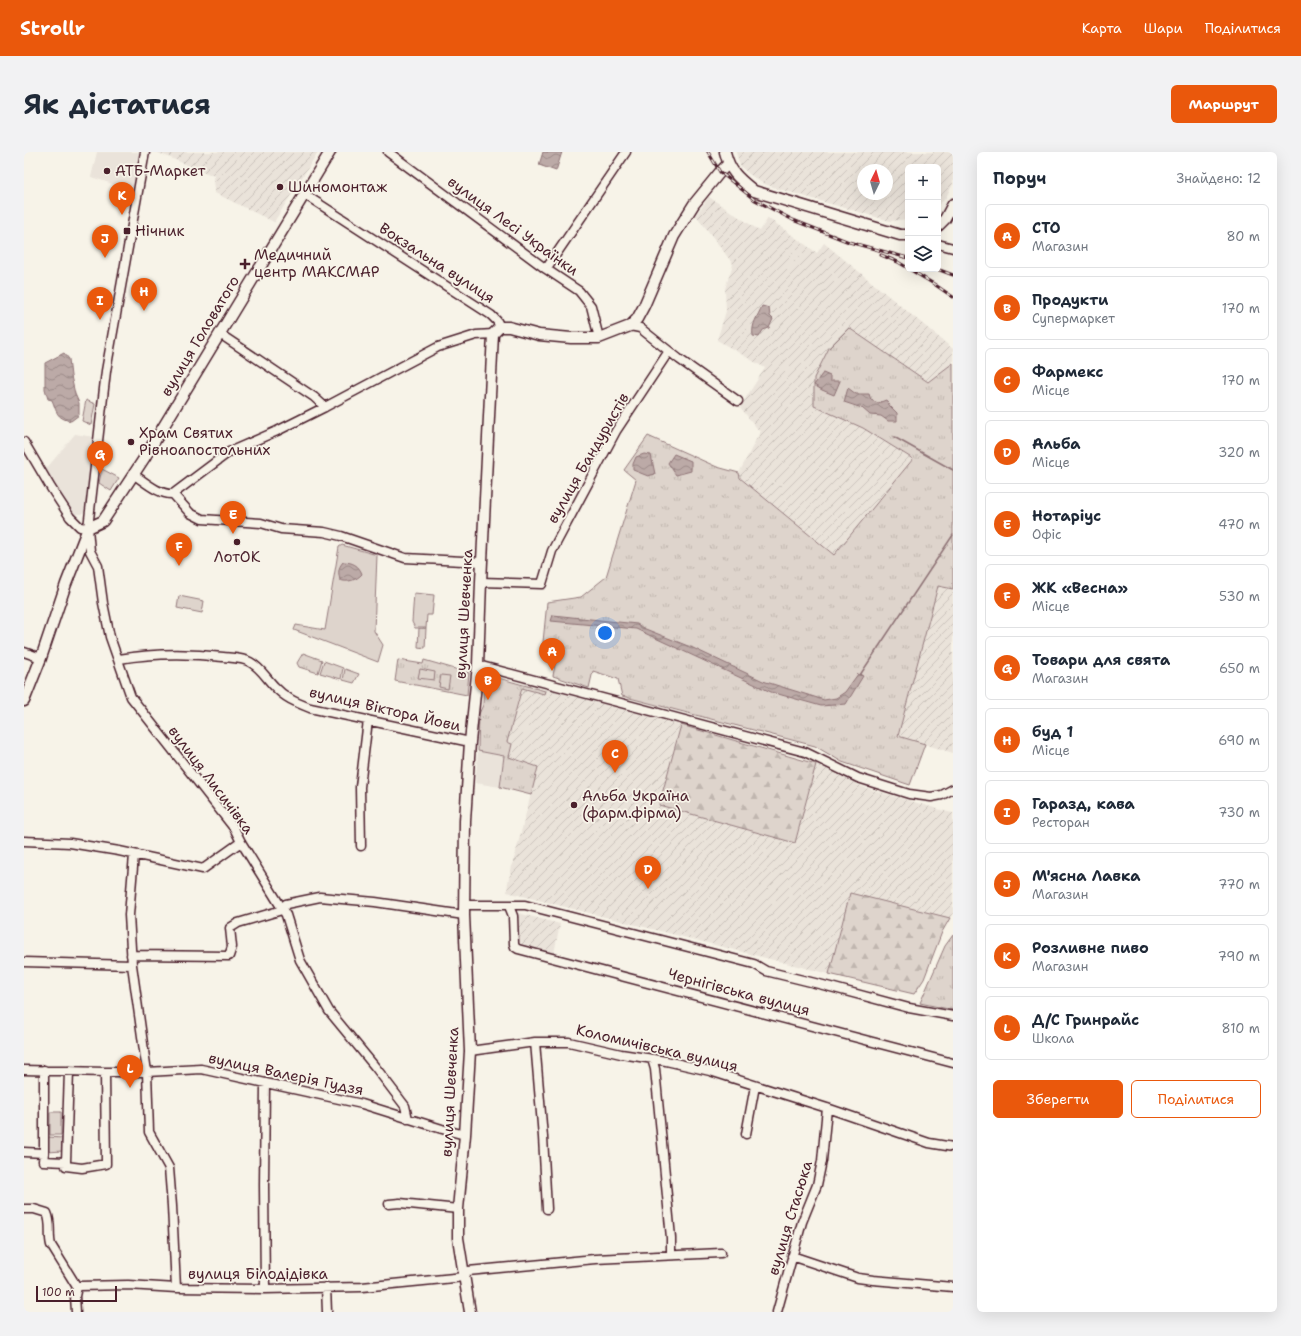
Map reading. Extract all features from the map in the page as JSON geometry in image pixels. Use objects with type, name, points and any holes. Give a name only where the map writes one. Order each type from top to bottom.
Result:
[{"type":"main road","name":"вулиця Головатого","points":[[88,528],[103,521],[145,457],[330,152]]},
{"type":"main road","points":[[725,152],[728,164],[738,178],[754,191],[900,235],[905,235]]},
{"type":"main road","points":[[497,331],[509,326],[547,336],[599,338],[630,326],[637,319],[644,306],[674,236],[694,204],[728,164]]},
{"type":"main road","points":[[941,223],[945,219],[953,204]]},
{"type":"main road","name":"вулиця Шевченка","points":[[470,1312],[458,1238],[458,1209],[465,1135],[470,1051],[464,910],[465,821],[470,742],[478,665],[482,562],[497,331]]},
{"type":"main road","points":[[24,701],[41,658],[66,584],[88,528]]},
{"type":"street","points":[[24,442],[70,517],[80,527],[88,528],[106,371],[145,152]]},
{"type":"street","name":"вулиця Лесі Українки","points":[[388,152],[546,269],[579,291],[591,306],[599,338]]},
{"type":"street","points":[[546,269],[626,152]]},
{"type":"street","name":"Вокзальна вулиця","points":[[304,194],[491,315],[497,321],[497,331]]},
{"type":"street","points":[[941,245],[953,248]]},
{"type":"street","points":[[630,326],[640,328],[738,401]]},
{"type":"street","points":[[133,474],[154,489],[167,495],[173,494],[229,452],[277,431],[325,407],[438,346],[476,335],[497,331]]},
{"type":"street","points":[[220,334],[314,397],[325,407]]},
{"type":"street","name":"вулиця Бандуристів","points":[[481,582],[542,584],[552,551],[616,431],[669,351]]},
{"type":"street","points":[[173,494],[190,514],[202,519],[261,523],[281,529],[324,532],[341,536],[405,558],[482,562]]},
{"type":"street","name":"вулиця Лисичівка","points":[[88,528],[90,551],[98,566],[103,604],[110,637],[131,696],[234,828],[286,915],[300,960],[329,1011],[405,1106],[408,1119]]},
{"type":"street","points":[[24,652],[41,658]]},
{"type":"street","name":"вулиця Віктора Йови","points":[[119,659],[143,655],[201,654],[238,658],[248,661],[258,667],[274,686],[289,700],[310,708],[470,742]]},
{"type":"street","points":[[478,665],[805,752],[858,778],[909,794],[931,797],[942,796],[953,789]]},
{"type":"street","points":[[361,846],[360,787],[368,720]]},
{"type":"street","points":[[24,841],[70,843],[203,869],[241,842]]},
{"type":"street","points":[[134,855],[129,915],[131,955],[147,1072],[149,1132],[169,1168],[176,1288]]},
{"type":"street","points":[[131,955],[229,956],[232,947],[230,928],[238,923],[282,910],[286,904],[320,897],[464,910],[509,906]]},
{"type":"street","name":"Чернігівська вулиця","points":[[953,1016],[909,1008],[823,985],[766,972],[754,964],[525,905],[509,906],[513,916],[514,944],[518,949],[953,1063]]},
{"type":"street","points":[[24,962],[132,965]]},
{"type":"street","points":[[535,1042],[547,1209]]},
{"type":"street","name":"Коломичівська вулиця","points":[[470,1051],[535,1042],[569,1042],[621,1054],[710,1071],[827,1108],[929,1143],[953,1147]]},
{"type":"street","points":[[652,1059],[655,1069],[671,1238],[671,1254],[721,1253]]},
{"type":"street","name":"вулиця Валерія Гудзя","points":[[24,1070],[147,1072],[201,1069],[362,1104],[465,1135]]},
{"type":"street","points":[[44,1070],[43,1161],[66,1162]]},
{"type":"street","points":[[69,1071],[66,1166],[82,1168],[106,1164],[105,1072]]},
{"type":"street","points":[[265,1083],[265,1289]]},
{"type":"street","points":[[746,1134],[755,1086]]},
{"type":"street","name":"вулиця Стасюка","points":[[777,1312],[802,1222],[817,1185],[822,1161],[827,1108]]},
{"type":"street","points":[[24,1152],[44,1153]]},
{"type":"street","points":[[389,1204],[400,1203],[458,1209]]},
{"type":"street","points":[[24,1209],[47,1213],[50,1219],[49,1239],[51,1245],[77,1287],[75,1296],[76,1312]]},
{"type":"street","name":"вулиця Білодідівка","points":[[77,1287],[128,1285],[176,1288],[265,1289],[362,1287],[464,1277],[468,1271],[595,1259],[671,1254]]},
{"type":"street","points":[[792,1256],[858,1278],[953,1287]]},
{"type":"street","points":[[326,1288],[327,1312]]},
{"type":"shaded area","points":[[97,152],[140,152],[133,199],[116,196],[116,185],[91,177]]},
{"type":"shaded area","points":[[156,152],[318,152],[274,222],[215,193],[214,176]]},
{"type":"shaded area","points":[[736,152],[953,152],[953,184],[945,199],[941,202],[941,164],[905,164],[905,219],[890,221],[779,189],[762,183],[740,166]]},
{"type":"shaded area","points":[[709,197],[760,231],[768,218],[817,253],[824,243],[953,349],[953,363],[928,382],[849,328],[814,406],[863,428],[913,459],[834,555],[740,478],[739,473],[760,432],[740,407],[765,368],[717,340],[726,311],[725,289],[733,264],[696,215]]},
{"type":"shaded area","points":[[75,434],[94,437],[84,512],[82,514],[73,514],[46,469]]},
{"type":"shaded area","points":[[938,586],[953,589],[953,753],[898,736]]},
{"type":"shaded area","points":[[524,683],[681,725],[659,805],[795,843],[816,764],[863,787],[953,813],[953,913],[950,918],[850,893],[829,974],[507,892],[508,882],[538,767],[509,757],[512,744],[507,742]]},
{"type":"shaded area","points":[[478,751],[504,756],[500,787],[475,783]]},
{"type":"shaded area","points":[[518,913],[560,924],[554,953],[519,943]]},
{"type":"green space","points":[[849,328],[928,382],[953,363],[953,589],[938,586],[898,736],[925,744],[910,785],[842,762],[815,746],[622,696],[618,679],[593,671],[589,688],[553,676],[557,653],[542,652],[547,602],[581,597],[606,577],[636,480],[624,470],[648,436],[717,467],[739,473],[740,478],[834,555],[913,459],[863,428],[814,406],[814,378],[829,348]]},
{"type":"green space","points":[[86,400],[95,404],[91,425],[82,421]]},
{"type":"green space","points":[[102,469],[119,478],[111,491],[99,483]]},
{"type":"green space","points":[[342,545],[377,555],[374,631],[383,645],[378,662],[294,630],[296,625],[325,630],[339,547]]},
{"type":"green space","points":[[414,593],[434,595],[432,615],[427,615],[426,628],[415,628],[412,622]]},
{"type":"green space","points":[[179,596],[204,601],[202,613],[177,608]]},
{"type":"green space","points":[[419,628],[426,628],[425,648],[418,647]]},
{"type":"green space","points":[[303,653],[322,660],[318,673],[299,667],[297,663]]},
{"type":"green space","points":[[398,660],[423,664],[424,660],[469,673],[467,695],[395,681]]},
{"type":"green space","points":[[324,661],[343,668],[341,679],[320,673]]},
{"type":"green space","points":[[345,669],[359,674],[354,683],[343,680]]},
{"type":"green space","points":[[420,669],[435,672],[434,680],[418,678]]},
{"type":"green space","points":[[484,674],[545,691],[544,694],[522,688],[507,742],[512,744],[509,757],[538,767],[531,795],[500,787],[504,756],[478,751],[479,714],[483,705]]},
{"type":"green space","points":[[441,675],[450,676],[448,689],[439,687]]},
{"type":"green space","points":[[681,725],[816,764],[795,843],[659,805]]},
{"type":"green space","points":[[850,893],[950,918],[942,932],[924,979],[914,994],[829,974]]},
{"type":"green space","points":[[953,935],[953,1010],[920,1003],[945,946]]},
{"type":"green space","points":[[50,1112],[61,1112],[61,1135],[50,1135]]},
{"type":"green space","points":[[48,1137],[62,1138],[62,1151],[48,1152]]},
{"type":"water","points":[[543,152],[562,152],[556,171],[539,165]]},
{"type":"water","points":[[762,306],[769,308],[770,316],[773,319],[769,328],[763,330],[759,337],[753,336],[754,324]]},
{"type":"water","points":[[64,353],[69,359],[75,394],[79,403],[79,415],[71,421],[62,418],[58,414],[52,400],[48,399],[45,389],[45,363]]},
{"type":"water","points":[[823,373],[830,376],[830,381],[840,381],[834,395],[814,385]]},
{"type":"water","points":[[848,388],[856,394],[869,394],[871,400],[878,403],[886,400],[897,413],[897,421],[888,421],[881,416],[870,415],[862,408],[844,402]]},
{"type":"water","points":[[644,454],[651,455],[655,474],[648,476],[633,470],[633,464],[636,457]]},
{"type":"water","points":[[674,454],[691,461],[691,471],[676,475],[668,463]]},
{"type":"water","points":[[343,562],[355,565],[359,568],[362,574],[352,580],[340,580],[339,570]]},
{"type":"water","points":[[553,615],[637,624],[643,628],[693,648],[763,681],[824,700],[836,698],[845,692],[858,674],[863,676],[846,704],[821,706],[771,692],[636,629],[551,621]]},
{"type":"waterway","points":[[894,437],[953,470]]},
{"type":"waterway","points":[[860,675],[953,535]]},
{"type":"railway","points":[[708,152],[720,172],[755,200],[793,220],[849,242],[905,257]]},
{"type":"railway","points":[[881,255],[905,266]]},
{"type":"railway","points":[[941,270],[953,275]]},
{"type":"railway","points":[[914,272],[953,297]]},
{"type":"place","name":"АТБ-Маркет","points":[[107,171]]},
{"type":"place","name":"Шиномонтаж","points":[[280,187]]},
{"type":"place","name":"Розливне пиво","points":[[122,215]]},
{"type":"place","name":"Нічник","points":[[127,231]]},
{"type":"place","name":"М'ясна Лавка","points":[[105,258]]},
{"type":"place","name":"Медичний центр МАКСМАР","points":[[245,264]]},
{"type":"place","name":"буд 1","points":[[144,311]]},
{"type":"place","name":"Гаразд, кава","points":[[100,320]]},
{"type":"place","name":"Храм Святих Рівноапостольних","points":[[131,442]]},
{"type":"place","name":"Товари для свята","points":[[100,474]]},
{"type":"place","name":"Нотаріус","points":[[233,534]]},
{"type":"place","name":"ЛотОК","points":[[237,542]]},
{"type":"place","name":"ЖК «Весна»","points":[[179,566]]},
{"type":"place","name":"СТО","points":[[552,671]]},
{"type":"place","name":"Продукти","points":[[488,700]]},
{"type":"place","name":"Фармекс","points":[[615,773]]},
{"type":"place","name":"Альба Україна (фарм.фірма)","points":[[574,805]]},
{"type":"place","name":"Альба","points":[[648,889]]},
{"type":"place","name":"Д/С Гринрайс","points":[[130,1088]]}]
